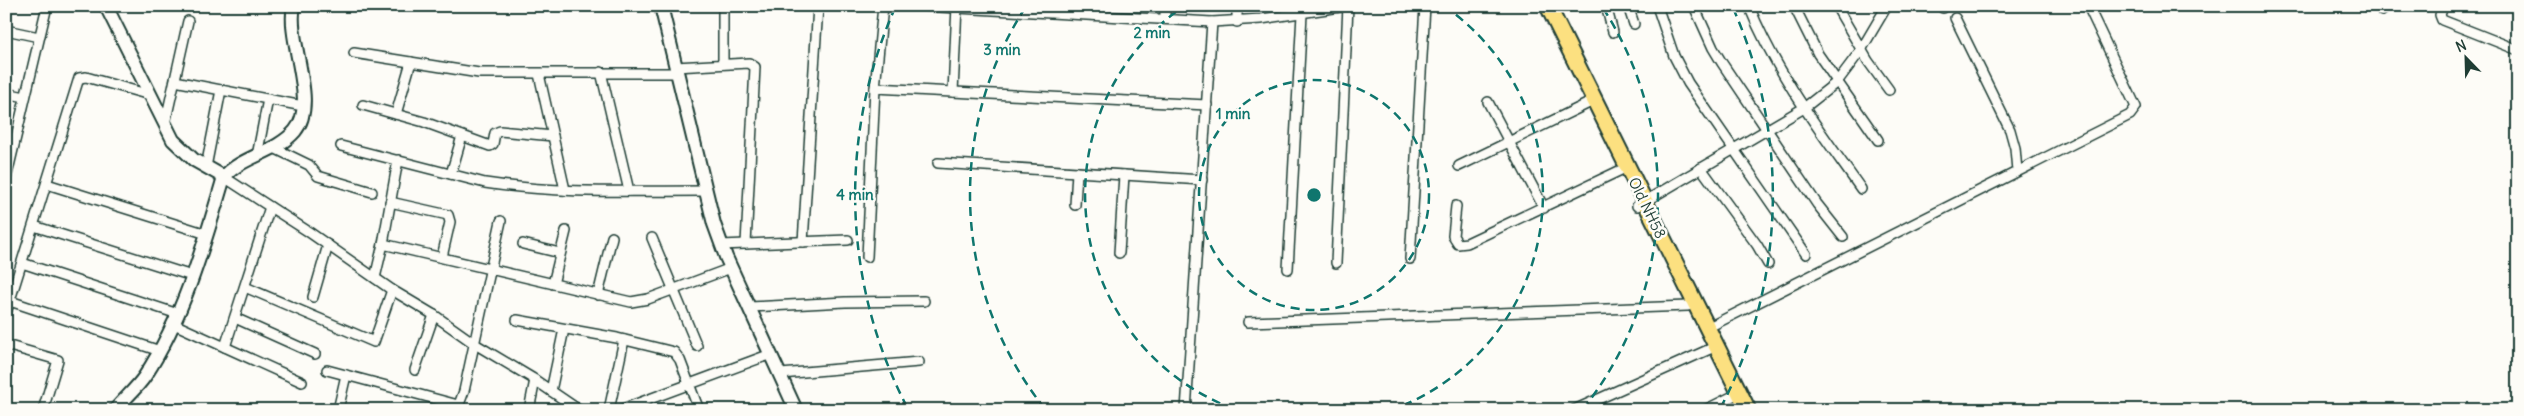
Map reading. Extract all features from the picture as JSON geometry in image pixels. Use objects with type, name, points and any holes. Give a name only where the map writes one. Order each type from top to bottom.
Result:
[{"type":"main road","name":"Old NH58","points":[[1540,6],[1587,104],[1707,328],[1748,410]]},
{"type":"main road","name":"Old NH58","points":[[1548,6],[1688,306],[1740,410]]},
{"type":"street","points":[[6,179],[47,6]]},
{"type":"street","points":[[106,6],[165,124],[182,151],[328,245],[392,290],[434,315],[474,344],[535,380],[579,410]]},
{"type":"street","points":[[115,410],[144,378],[176,319],[224,178],[234,168],[272,147],[295,131],[300,123],[303,106],[300,62],[292,20],[294,6]]},
{"type":"street","points":[[662,6],[705,191],[721,245],[796,410]]},
{"type":"street","points":[[723,6],[723,64]]},
{"type":"street","points":[[803,242],[818,6]]},
{"type":"street","points":[[867,257],[875,88],[883,6]]},
{"type":"street","points":[[922,6],[1085,11],[1212,22],[1237,22],[1290,11],[1302,14],[1342,7],[1336,263]]},
{"type":"street","points":[[1165,6],[1165,19]]},
{"type":"street","points":[[1237,6],[1237,22]]},
{"type":"street","points":[[1410,259],[1425,6]]},
{"type":"street","points":[[1606,6],[1613,32]]},
{"type":"street","points":[[1628,6],[1634,24]]},
{"type":"street","points":[[1656,6],[1674,56],[1688,83],[1806,254]]},
{"type":"street","points":[[1694,6],[1713,48],[1818,204],[1843,237]]},
{"type":"street","points":[[1750,6],[1764,40],[1804,108],[1861,189]]},
{"type":"street","points":[[1794,6],[1818,54],[1878,140]]},
{"type":"street","points":[[1836,6],[1889,90]]},
{"type":"street","points":[[1640,204],[1804,108],[1838,82],[1862,50],[1887,6]]},
{"type":"street","points":[[1707,328],[2134,111],[2134,103],[2088,6]]},
{"type":"street","points":[[2443,6],[2440,15],[2442,20],[2518,50]]},
{"type":"street","points":[[2514,6],[2518,8]]},
{"type":"street","points":[[953,92],[957,7]]},
{"type":"street","points":[[1288,269],[1302,14]]},
{"type":"street","points":[[1955,18],[2010,130],[2015,148],[2017,171]]},
{"type":"street","points":[[165,124],[188,21]]},
{"type":"street","points":[[1186,410],[1212,22]]},
{"type":"street","points":[[6,30],[39,37]]},
{"type":"street","points":[[354,53],[479,73],[538,74],[676,70],[723,64],[753,64],[756,70],[746,244]]},
{"type":"street","points":[[396,114],[411,62]]},
{"type":"street","points":[[601,72],[629,191]]},
{"type":"street","points":[[538,74],[566,190]]},
{"type":"street","points":[[6,313],[10,301],[10,286],[22,263],[79,78],[86,77],[150,95]]},
{"type":"street","points":[[175,81],[303,106]]},
{"type":"street","points":[[875,88],[1207,105]]},
{"type":"street","points":[[206,167],[221,90]]},
{"type":"street","points":[[6,93],[25,97]]},
{"type":"street","points":[[257,156],[268,99]]},
{"type":"street","points":[[1488,102],[1544,208]]},
{"type":"street","points":[[1459,166],[1587,104]]},
{"type":"street","points":[[363,106],[396,114],[490,146],[493,144],[495,133],[500,131],[553,136]]},
{"type":"street","points":[[451,174],[462,136]]},
{"type":"street","points":[[342,146],[451,174],[508,186],[566,190],[705,191]]},
{"type":"street","points":[[272,147],[309,165],[318,176],[372,192]]},
{"type":"street","points":[[374,278],[383,244],[398,160]]},
{"type":"street","points":[[938,163],[1202,180]]},
{"type":"street","points":[[1701,168],[1757,245],[1768,264]]},
{"type":"street","points":[[1456,206],[1453,236],[1458,244],[1462,244],[1544,208],[1621,170]]},
{"type":"street","points":[[1075,205],[1077,172]]},
{"type":"street","points":[[1119,253],[1124,175]]},
{"type":"street","points":[[46,184],[206,234]]},
{"type":"street","points":[[390,202],[448,215],[450,222],[442,256]]},
{"type":"street","points":[[225,347],[270,207]]},
{"type":"street","points":[[327,370],[458,407],[501,221]]},
{"type":"street","points":[[34,226],[192,276]]},
{"type":"street","points":[[553,284],[566,231]]},
{"type":"street","points":[[598,295],[612,237]]},
{"type":"street","points":[[652,238],[697,346]]},
{"type":"street","points":[[721,245],[848,240]]},
{"type":"street","points":[[383,244],[490,267],[623,301],[639,301],[731,268]]},
{"type":"street","points":[[523,244],[560,253]]},
{"type":"street","points":[[312,297],[328,245]]},
{"type":"street","points":[[22,263],[176,319],[225,347],[302,382]]},
{"type":"street","points":[[245,287],[374,342],[392,290]]},
{"type":"street","points":[[10,301],[160,351]]},
{"type":"street","points":[[750,307],[845,302],[924,301]]},
{"type":"street","points":[[1248,322],[1688,306]]},
{"type":"street","points":[[414,370],[434,315]]},
{"type":"street","points":[[235,318],[315,354]]},
{"type":"street","points":[[517,320],[624,340],[674,352],[691,384],[700,410]]},
{"type":"street","points":[[551,391],[564,329]]},
{"type":"street","points":[[609,410],[624,340]]},
{"type":"street","points":[[6,345],[58,360],[43,410]]},
{"type":"street","points":[[1574,410],[1710,349]]},
{"type":"street","points":[[620,410],[771,354]]},
{"type":"street","points":[[780,374],[919,362]]},
{"type":"street","points":[[338,410],[346,375]]},
{"type":"street","points":[[529,410],[535,380]]},
{"type":"street","points":[[1704,410],[1733,396]]}]
